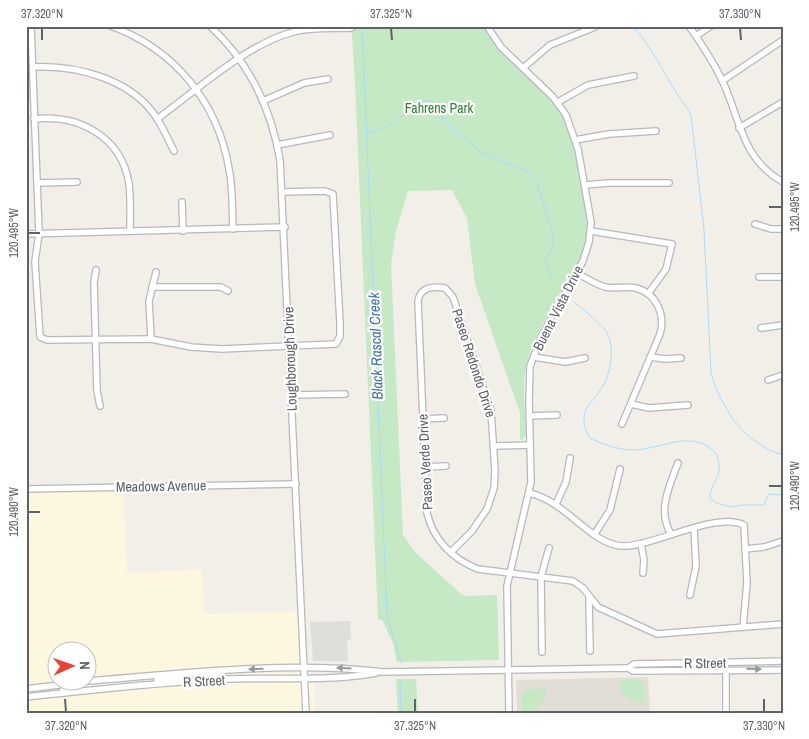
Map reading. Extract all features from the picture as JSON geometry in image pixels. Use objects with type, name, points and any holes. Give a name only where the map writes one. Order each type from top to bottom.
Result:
[{"type":"street","points":[[31,26],[40,233],[36,262],[40,337],[47,340],[151,339],[191,347],[215,348],[336,344],[339,341],[337,247],[333,194],[326,191],[283,192]]},
{"type":"street","points":[[111,26],[130,34],[162,54],[197,90],[215,120],[226,152],[230,179],[233,230]]},
{"type":"street","name":"Loughborough Drive","points":[[210,26],[239,59],[263,101],[278,144],[285,228],[306,713]]},
{"type":"street","name":"Buena Vista Drive","points":[[486,26],[501,47],[558,102],[569,121],[591,211],[591,230],[587,250],[577,273],[542,335],[530,376],[529,493],[508,573],[506,603],[509,713]]},
{"type":"street","points":[[689,26],[722,81],[739,128],[755,159],[783,182]]},
{"type":"street","points":[[696,36],[711,26]]},
{"type":"street","points":[[523,68],[550,45],[595,27]]},
{"type":"street","points":[[157,119],[239,59],[278,37],[296,31],[317,28],[351,28]]},
{"type":"street","points":[[722,81],[783,40]]},
{"type":"street","points":[[32,68],[69,68],[104,78],[131,94],[157,119],[174,151]]},
{"type":"street","points":[[558,102],[588,85],[634,76]]},
{"type":"street","points":[[263,101],[304,83],[328,79]]},
{"type":"street","points":[[739,128],[783,102]]},
{"type":"street","points":[[34,119],[56,118],[73,121],[93,129],[106,139],[120,160],[129,184],[130,231]]},
{"type":"street","points":[[575,140],[609,134],[656,131]]},
{"type":"street","points":[[278,144],[330,134]]},
{"type":"street","points":[[37,183],[77,182]]},
{"type":"street","points":[[586,185],[608,182],[669,183]]},
{"type":"street","points":[[182,202],[183,231]]},
{"type":"street","points":[[755,224],[771,229],[783,230]]},
{"type":"street","points":[[26,234],[285,228]]},
{"type":"street","points":[[591,230],[672,244],[666,269],[648,294]]},
{"type":"street","points":[[96,270],[94,283],[96,391],[100,406]]},
{"type":"street","points":[[151,339],[149,301],[156,272]]},
{"type":"street","points":[[577,273],[604,287],[635,288],[648,294],[656,302],[662,318],[661,330],[622,424]]},
{"type":"street","points":[[758,277],[783,277]]},
{"type":"street","points":[[152,287],[221,287],[228,290]]},
{"type":"street","name":"Paseo Redondo Drive","points":[[418,301],[422,292],[429,288],[445,288],[453,297],[491,411],[495,482],[490,504],[472,530],[451,552]]},
{"type":"street","name":"Paseo Verde Drive","points":[[418,301],[427,512],[430,528],[437,539],[451,552],[466,564],[478,569],[572,582],[583,588],[589,598],[612,615],[657,634],[666,635],[783,624]]},
{"type":"street","points":[[761,328],[783,325]]},
{"type":"street","points":[[534,357],[546,361],[565,362],[585,358]]},
{"type":"street","points":[[650,357],[660,359],[681,358]]},
{"type":"street","points":[[768,380],[783,375]]},
{"type":"street","points":[[292,395],[345,394]]},
{"type":"street","points":[[631,404],[649,408],[688,405]]},
{"type":"street","points":[[529,416],[557,415]]},
{"type":"street","points":[[423,419],[444,418]]},
{"type":"street","points":[[494,446],[530,445]]},
{"type":"street","points":[[556,504],[566,482],[570,458]]},
{"type":"street","points":[[671,534],[667,527],[665,506],[678,464]]},
{"type":"street","points":[[425,467],[446,466]]},
{"type":"street","points":[[594,535],[610,510],[620,469]]},
{"type":"street","name":"Meadows Avenue","points":[[26,489],[296,484]]},
{"type":"street","points":[[529,493],[556,504],[604,542],[618,546],[641,544],[694,528],[738,522],[744,524],[748,583],[743,628]]},
{"type":"street","points":[[690,595],[696,566],[694,528]]},
{"type":"street","points":[[746,549],[764,547],[783,541]]},
{"type":"street","points":[[641,544],[644,556],[643,573]]},
{"type":"street","points":[[542,652],[541,577],[548,548]]},
{"type":"street","points":[[589,598],[590,651]]},
{"type":"street","name":"R Street","points":[[628,668],[634,664],[783,661]]},
{"type":"street","name":"R Street","points":[[98,680],[233,670],[343,668],[383,672],[628,668],[633,671],[783,670]]},
{"type":"street","points":[[726,669],[726,713]]},
{"type":"street","points":[[195,681],[200,677],[227,674],[233,670]]},
{"type":"street","points":[[151,684],[160,680],[186,677],[195,672]]},
{"type":"street","name":"R Street","points":[[98,690],[195,681],[364,676],[383,672]]},
{"type":"street","points":[[98,684],[117,682],[122,678]]},
{"type":"street","points":[[26,689],[48,686]]},
{"type":"street","name":"R Street","points":[[26,697],[72,692]]},
{"type":"shaded area","points":[[123,489],[127,573],[202,569],[205,614],[297,611],[314,687],[315,713],[26,713],[26,493]]},
{"type":"shaded area","points":[[350,621],[351,640],[347,640],[348,661],[313,661],[310,622]]},
{"type":"shaded area","points":[[648,677],[650,713],[517,713],[516,680]]},
{"type":"green space","name":"Fahrens Park","points":[[346,26],[483,26],[502,51],[548,94],[565,120],[573,143],[585,203],[586,237],[579,260],[544,321],[528,359],[524,387],[526,434],[524,439],[520,440],[520,413],[475,284],[467,218],[452,190],[408,191],[396,231],[391,264],[403,535],[416,553],[460,593],[466,596],[497,595],[499,660],[397,662],[393,643],[383,621],[378,619],[355,83],[352,33]]},
{"type":"green space","points":[[396,679],[416,679],[418,713],[398,713]]},
{"type":"green space","points":[[639,679],[644,685],[645,703],[630,700],[621,690],[619,680]]},
{"type":"green space","points":[[546,688],[546,693],[540,705],[532,711],[522,713],[522,695],[527,689]]},
{"type":"waterway","name":"Black Rascal Creek","points":[[362,26],[387,614],[401,663]]},
{"type":"waterway","points":[[633,26],[650,49],[691,115],[704,229],[711,373],[721,399],[736,423],[757,443],[783,455]]},
{"type":"waterway","points":[[368,133],[393,123],[413,108],[431,100],[441,110],[442,118],[460,136],[471,142],[478,151],[528,172],[537,183],[553,233],[553,246],[545,261],[551,278],[556,283]]},
{"type":"waterway","points":[[574,302],[605,330],[611,346],[610,367],[606,380],[585,414],[585,428],[589,437],[610,446],[628,450],[645,449],[678,442],[699,442],[717,455],[719,470],[710,498],[716,503],[731,507],[764,505],[769,494],[783,495]]},
{"type":"waterway","name":"Black Rascal Creek","points":[[400,681],[401,713]]}]
